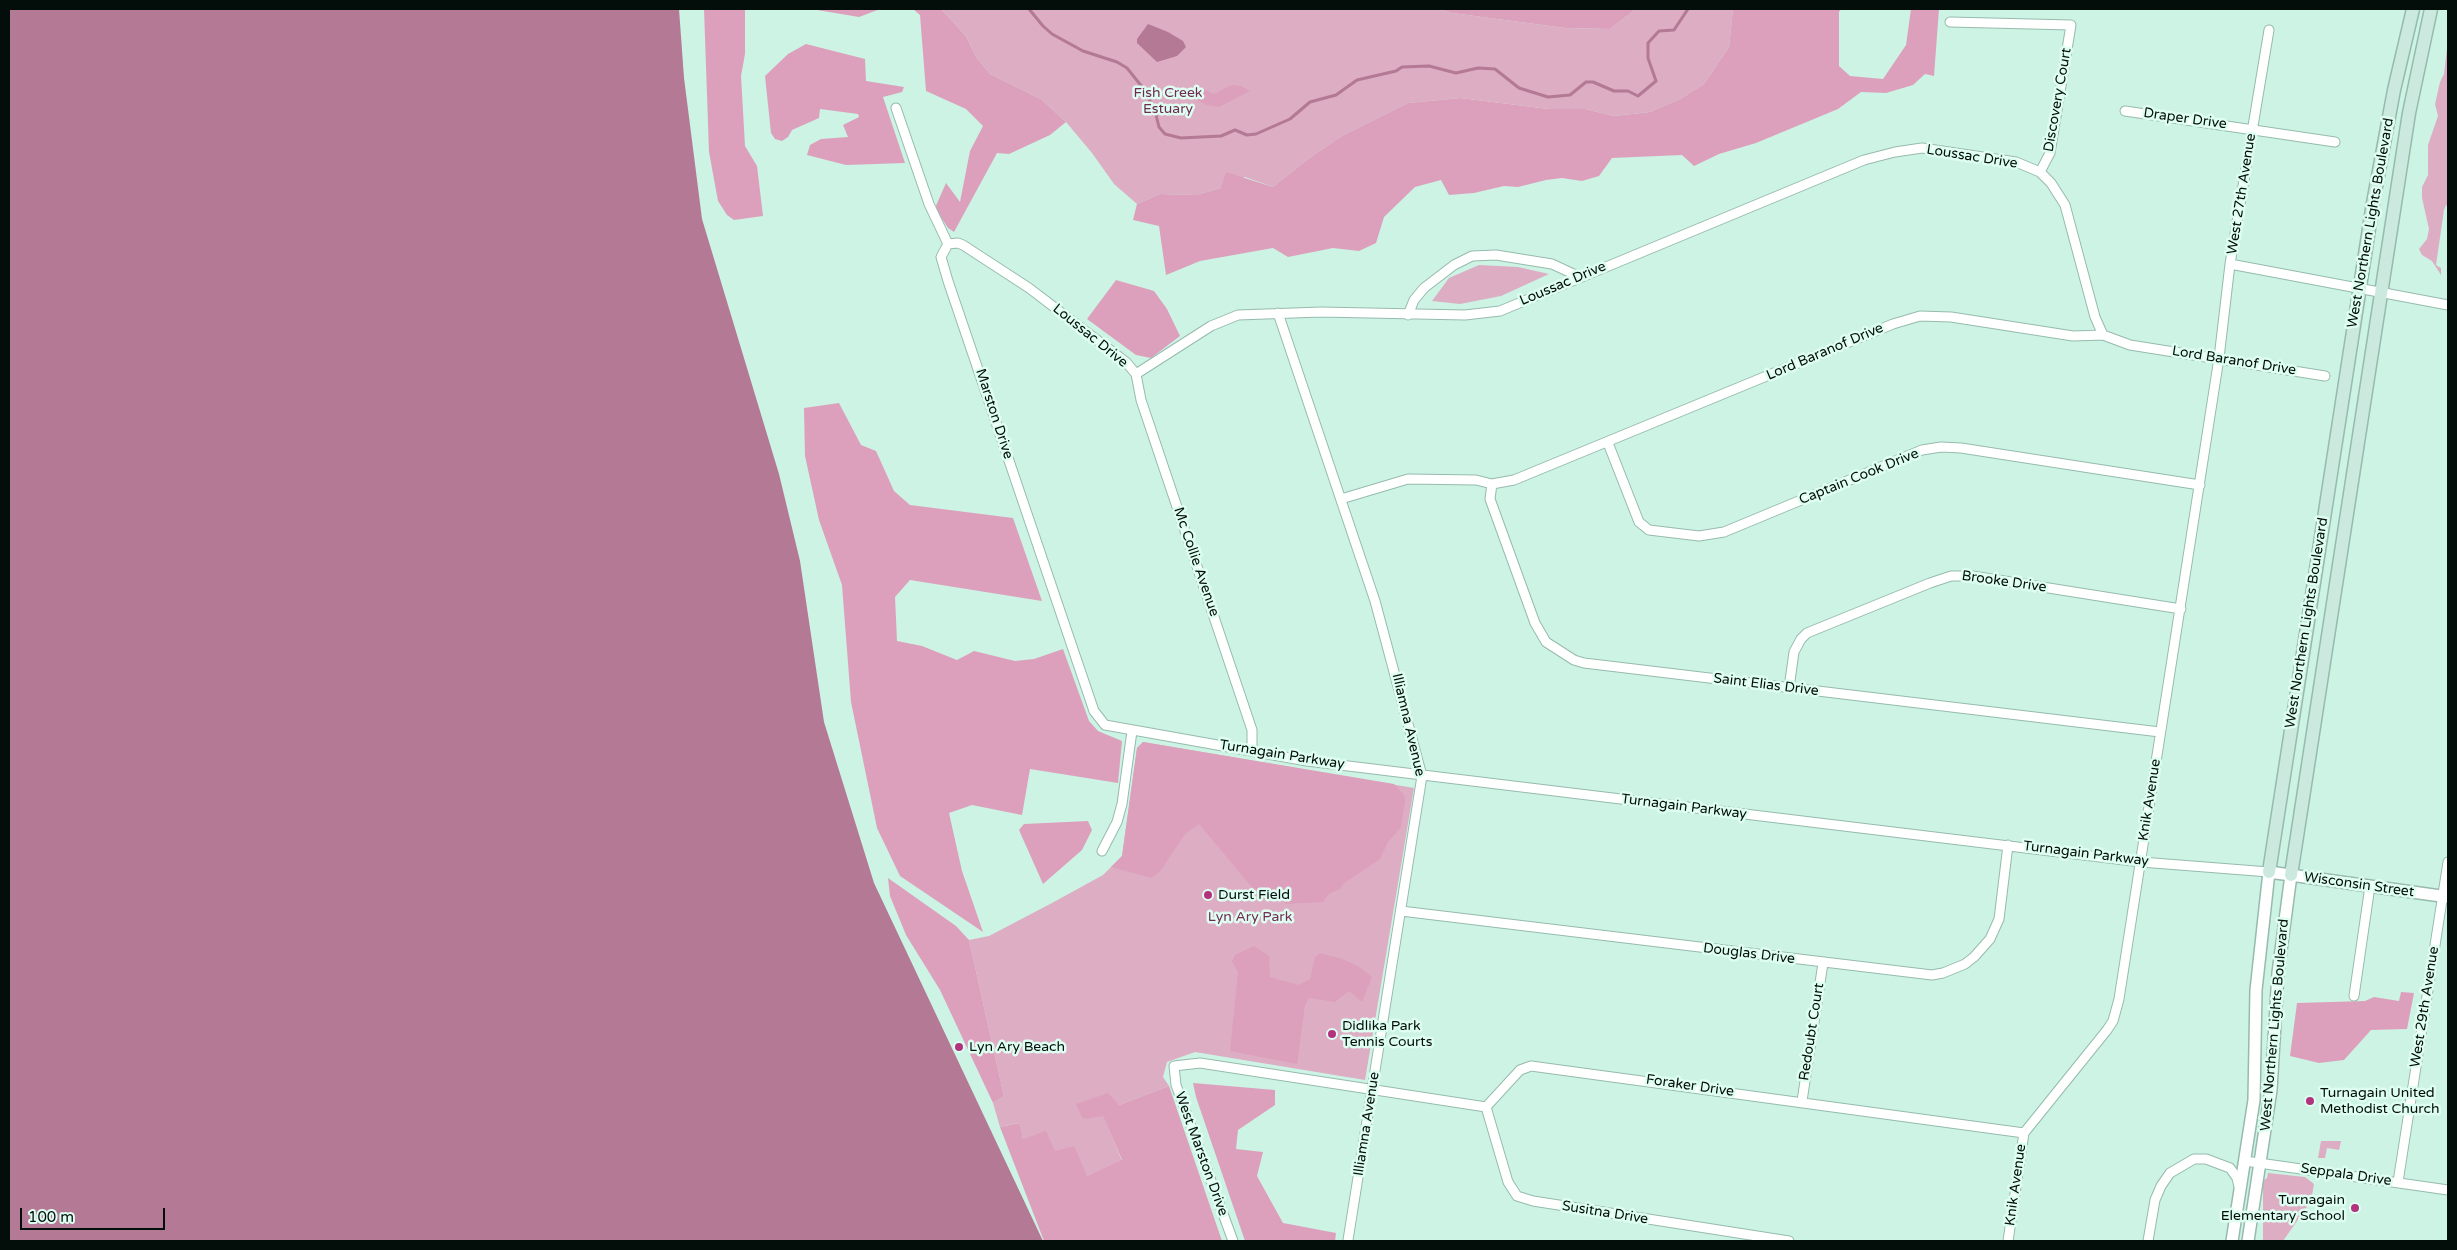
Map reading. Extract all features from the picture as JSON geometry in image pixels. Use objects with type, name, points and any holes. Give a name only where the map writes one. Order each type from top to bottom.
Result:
[{"type":"main road","name":"West Northern Lights Boulevard","points":[[2269,872],[2382,148],[2414,9]]},
{"type":"main road","name":"West Northern Lights Boulevard","points":[[2292,875],[2409,113],[2431,9]]},
{"type":"street","name":"Discovery Court","points":[[1950,22],[2071,25],[2050,153],[2040,172]]},
{"type":"street","name":"West 27th Avenue","points":[[2219,358],[2230,264],[2268,30]]},
{"type":"street","points":[[896,108],[929,204],[948,244]]},
{"type":"street","name":"Draper Drive","points":[[2125,111],[2252,128],[2335,142]]},
{"type":"street","name":"Loussac Drive","points":[[948,244],[958,243],[962,245],[1029,288],[1126,362],[1136,374],[1222,320],[1248,313],[1465,316],[1500,311],[1881,155],[1909,149],[1937,149],[2016,162],[2040,172],[2051,183],[2065,205],[2095,317],[2103,334]]},
{"type":"street","name":"Marston Drive","points":[[948,244],[941,257],[948,281],[1094,711],[1101,722]]},
{"type":"street","points":[[1408,315],[1414,300],[1424,288],[1454,265],[1472,256],[1496,255],[1552,264],[1580,277]]},
{"type":"street","points":[[2230,264],[2448,305]]},
{"type":"street","name":"Illiamna Avenue","points":[[1278,313],[1386,636],[1422,776],[1348,1240]]},
{"type":"street","name":"Lord Baranof Drive","points":[[1341,499],[1414,478],[1476,480],[1492,484],[1514,480],[1608,443],[1893,324],[1920,316],[1951,317],[2073,336],[2103,334],[2130,344],[2325,376]]},
{"type":"street","name":"Knik Avenue","points":[[2008,1241],[2024,1133],[2099,1042],[2113,1021],[2119,999],[2219,358]]},
{"type":"street","name":"Mc Collie Avenue","points":[[1136,374],[1141,400],[1252,730],[1252,750]]},
{"type":"street","name":"Captain Cook Drive","points":[[1608,443],[1639,522],[1644,527],[1656,531],[1699,536],[1724,532],[1922,450],[1941,447],[1962,448],[2200,485]]},
{"type":"street","name":"Saint Elias Drive","points":[[1492,484],[1490,498],[1535,622],[1546,642],[1555,650],[1574,660],[1584,663],[2160,732]]},
{"type":"street","name":"Brooke Drive","points":[[1789,688],[1794,652],[1801,639],[1807,633],[1930,582],[1951,576],[1973,576],[2181,609]]},
{"type":"street","name":"Turnagain Parkway","points":[[1101,722],[1132,731],[1252,750],[1307,761],[1422,776],[2141,862],[2269,872]]},
{"type":"street","points":[[1102,851],[1117,822],[1122,804],[1132,731]]},
{"type":"street","name":"Douglas Drive","points":[[1400,911],[1932,975],[1943,973],[1965,964],[1983,949],[1996,928],[1999,919],[2008,845]]},
{"type":"street","name":"West 29th Avenue","points":[[2398,1182],[2446,897],[2448,862]]},
{"type":"street","name":"Wisconsin Street","points":[[2269,872],[2446,897]]},
{"type":"street","name":"West Northern Lights Boulevard","points":[[2232,1241],[2254,1100],[2257,975],[2269,872]]},
{"type":"street","name":"West Northern Lights Boulevard","points":[[2248,1241],[2271,1090],[2284,921],[2292,875]]},
{"type":"street","points":[[2354,996],[2370,886]]},
{"type":"street","name":"Redoubt Court","points":[[1802,1102],[1822,963]]},
{"type":"street","name":"West Marston Drive","points":[[1233,1241],[1176,1085],[1174,1066],[1200,1063],[1372,1090]]},
{"type":"street","name":"Foraker Drive","points":[[1486,1107],[1520,1070],[1531,1066],[2024,1133]]},
{"type":"street","points":[[1372,1090],[1486,1107]]},
{"type":"street","name":"Susitna Drive","points":[[1486,1107],[1508,1182],[1512,1191],[1524,1199],[1789,1241]]},
{"type":"street","points":[[2148,1241],[2155,1200],[2161,1186],[2170,1173],[2194,1159],[2218,1162],[2230,1168],[2237,1178],[2240,1192]]},
{"type":"street","name":"Seppala Drive","points":[[2245,1161],[2448,1190]]},
{"type":"green space","name":"Fish Creek Estuary","points":[[941,9],[1439,9],[1452,13],[1565,28],[1610,29],[1636,9],[1733,9],[1729,47],[1704,84],[1680,99],[1650,112],[1614,116],[1585,109],[1549,109],[1461,98],[1408,103],[1340,137],[1308,159],[1273,187],[1245,177],[1221,188],[1196,195],[1160,194],[1137,204],[1114,184],[1092,153],[1066,122],[1041,99],[990,74],[976,57],[966,36]]},
{"type":"green space","points":[[2448,40],[2448,206],[2446,205],[2444,210],[2436,265],[2441,268],[2441,275],[2432,261],[2422,255],[2419,249],[2427,239],[2429,229],[2422,198],[2422,187],[2428,175],[2428,145],[2438,116],[2435,104],[2440,82],[2444,74]]},
{"type":"green space","points":[[1479,265],[1518,267],[1549,274],[1501,296],[1460,304],[1432,301],[1449,278]]},
{"type":"green space","name":"Lyn Ary Park","points":[[1143,742],[1414,788],[1365,1080],[1195,1052],[1167,1062],[1163,1077],[1169,1086],[1119,1105],[1103,1115],[1122,1161],[1087,1176],[1055,1151],[1023,1139],[1018,1123],[1000,1127],[993,1103],[1004,1096],[969,940],[989,936],[1103,875],[1122,856],[1137,748]]},
{"type":"green space","points":[[2321,1141],[2341,1141],[2339,1150],[2327,1148],[2325,1158],[2318,1158]]},
{"type":"green space","points":[[2268,1173],[2305,1177],[2314,1184],[2311,1201],[2283,1241],[2263,1241],[2263,1181],[2267,1178]]},
{"type":"shaded area","points":[[9,9],[679,9],[684,78],[702,219],[779,474],[800,561],[824,722],[874,883],[1043,1241],[9,1241]]},
{"type":"shaded area","points":[[704,9],[745,9],[745,54],[741,76],[745,146],[757,166],[763,216],[734,220],[727,215],[718,201],[709,152]]},
{"type":"shaded area","points":[[811,9],[880,9],[859,17]]},
{"type":"shaded area","points":[[913,9],[941,9],[966,36],[976,57],[990,74],[1041,99],[1066,122],[1050,135],[1009,154],[997,153],[954,232],[948,228],[935,208],[946,183],[960,202],[970,151],[983,126],[966,109],[926,91],[920,15]]},
{"type":"shaded area","points":[[1439,9],[1636,9],[1610,29],[1565,28],[1452,13]]},
{"type":"shaded area","points":[[1733,9],[1841,9],[1839,12],[1839,66],[1850,76],[1883,79],[1906,45],[1911,9],[1939,9],[1934,76],[1925,74],[1913,85],[1886,93],[1861,92],[1838,109],[1756,143],[1719,154],[1694,166],[1682,155],[1612,158],[1599,176],[1582,181],[1562,178],[1518,187],[1504,186],[1474,193],[1449,195],[1441,180],[1415,187],[1384,217],[1376,243],[1359,251],[1333,248],[1288,257],[1273,248],[1200,261],[1166,275],[1159,226],[1133,220],[1137,204],[1160,194],[1196,195],[1221,188],[1226,172],[1273,187],[1308,159],[1340,137],[1408,103],[1461,98],[1549,109],[1585,109],[1614,116],[1650,112],[1680,99],[1704,84],[1729,47]]},
{"type":"shaded area","points":[[1148,24],[1168,32],[1183,41],[1186,47],[1177,56],[1157,62],[1137,43],[1137,39]]},
{"type":"shaded area","points":[[806,44],[865,59],[866,81],[904,87],[902,92],[883,97],[905,163],[846,165],[807,155],[810,145],[821,139],[848,137],[843,125],[859,117],[858,114],[820,109],[819,118],[792,130],[788,137],[782,141],[775,139],[771,133],[765,76],[788,54]]},
{"type":"shaded area","points":[[1232,85],[1241,86],[1250,91],[1219,107],[1206,105],[1191,96],[1192,89],[1197,86],[1214,94]]},
{"type":"shaded area","points":[[1116,280],[1154,291],[1167,309],[1180,336],[1151,358],[1136,355],[1087,319]]},
{"type":"shaded area","points":[[839,403],[861,445],[876,451],[894,491],[910,505],[1013,518],[1042,601],[910,580],[895,597],[897,641],[922,646],[957,660],[974,651],[1015,661],[1034,659],[1063,649],[1089,721],[1098,731],[1122,741],[1118,783],[1030,769],[1022,815],[972,805],[949,813],[962,871],[983,932],[900,876],[877,828],[851,702],[842,585],[819,520],[805,456],[804,408]]},
{"type":"shaded area","points":[[1143,742],[1394,784],[1404,795],[1405,801],[1401,827],[1388,842],[1380,859],[1343,884],[1340,889],[1329,894],[1323,902],[1286,904],[1272,892],[1259,892],[1250,885],[1199,824],[1185,834],[1161,870],[1152,878],[1111,867],[1122,856],[1137,748]]},
{"type":"shaded area","points":[[1088,821],[1092,830],[1082,850],[1043,884],[1019,830],[1024,824]]},
{"type":"shaded area","points":[[888,878],[956,926],[969,940],[1004,1096],[993,1103],[940,990],[906,935],[890,896]]},
{"type":"shaded area","points":[[1254,946],[1269,956],[1270,977],[1299,985],[1310,979],[1315,957],[1320,953],[1358,966],[1372,977],[1362,1002],[1349,991],[1335,1002],[1309,998],[1305,1005],[1297,1064],[1230,1051],[1238,972],[1232,961],[1235,955]]},
{"type":"shaded area","points":[[2401,992],[2414,993],[2407,1029],[2371,1030],[2344,1060],[2319,1063],[2290,1056],[2297,1003],[2365,1001],[2374,997],[2399,1001]]},
{"type":"shaded area","points":[[1193,1083],[1275,1090],[1275,1105],[1238,1130],[1236,1149],[1263,1152],[1257,1176],[1283,1223],[1336,1233],[1335,1241],[1245,1241],[1196,1097]]},
{"type":"shaded area","points":[[1169,1086],[1222,1241],[1044,1241],[1000,1127],[1019,1123],[1023,1139],[1046,1131],[1055,1151],[1074,1146],[1087,1176],[1122,1160],[1103,1116],[1083,1119],[1076,1104],[1108,1093],[1119,1105]]},
{"type":"waterway","points":[[1029,9],[1052,34],[1083,51],[1117,62],[1127,68],[1143,88],[1155,111],[1159,127],[1165,134],[1181,138],[1221,136],[1235,130],[1247,135],[1256,134],[1290,119],[1310,102],[1336,95],[1357,80],[1396,71],[1402,67],[1429,66],[1456,73],[1478,68],[1495,69],[1519,88],[1548,97],[1570,95],[1586,82],[1593,82],[1614,91],[1628,91],[1638,96],[1656,81],[1648,58],[1648,43],[1659,31],[1674,30],[1688,9]]},
{"type":"place","name":"Durst Field","points":[[1208,895]]},
{"type":"place","name":"Didlika Park Tennis Courts","points":[[1332,1034]]},
{"type":"place","name":"Lyn Ary Beach","points":[[959,1047]]},
{"type":"place","name":"Turnagain United Methodist Church","points":[[2310,1101]]},
{"type":"place","name":"Turnagain Elementary School","points":[[2355,1208]]}]
